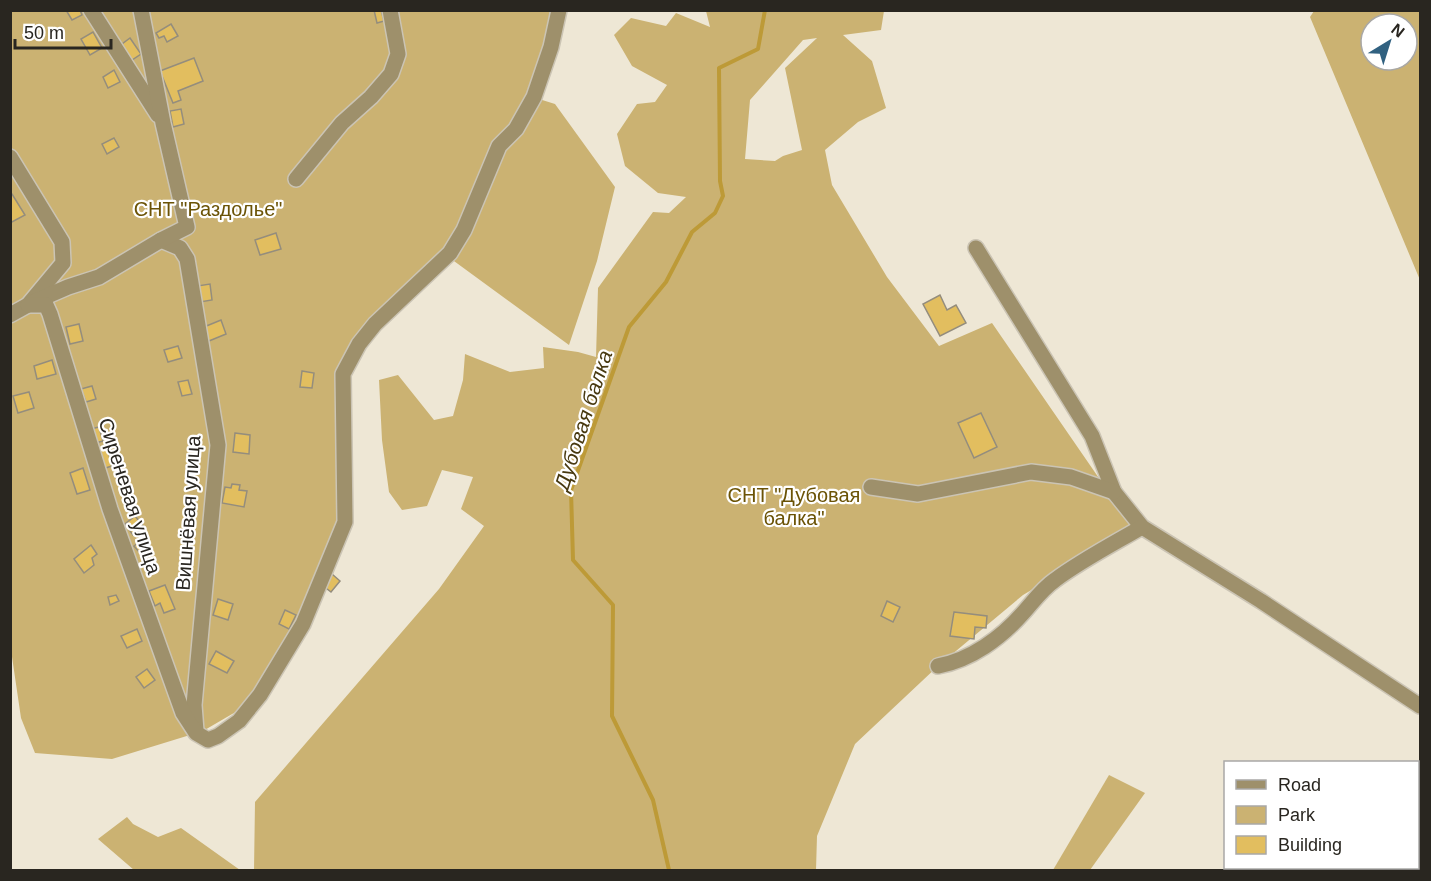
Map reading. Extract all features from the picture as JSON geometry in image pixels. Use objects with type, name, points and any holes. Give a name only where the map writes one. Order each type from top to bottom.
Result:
[{"type":"street","points":[[91,10],[163,123]]},
{"type":"street","points":[[10,315],[68,286],[99,277],[187,227],[163,123],[141,10]]},
{"type":"street","points":[[296,179],[342,123],[391,74],[398,54],[390,10]]},
{"type":"street","points":[[202,736],[219,736],[239,721],[260,695],[303,624],[345,522],[343,374],[359,344],[375,324],[450,254],[464,230],[499,146],[516,129],[534,97],[551,47],[559,10]]},
{"type":"street","points":[[10,157],[62,242],[63,263],[28,304]]},
{"type":"street","name":"Вишнёвая улица","points":[[161,240],[180,248],[187,259],[218,445],[194,705],[202,736]]},
{"type":"street","points":[[976,248],[1092,436],[1114,492],[1142,527],[1262,601],[1420,706]]},
{"type":"street","name":"Сиреневая улица","points":[[28,304],[46,305],[50,314],[110,509],[183,713],[202,736]]},
{"type":"street","points":[[871,487],[918,494],[1031,472],[1071,477],[1114,492]]},
{"type":"street","points":[[938,666],[953,664],[977,651],[1004,632],[1055,579],[1142,527]]},
{"type":"green space","name":"СНТ \"Раздолье\"","points":[[10,11],[563,11],[539,99],[555,104],[615,187],[597,261],[569,345],[443,253],[340,366],[338,518],[298,618],[261,681],[239,710],[203,731],[112,759],[35,753],[21,718],[11,650]]},
{"type":"green space","name":"СНТ \"Дубовая балка\"","points":[[706,11],[884,11],[881,30],[843,35],[872,61],[886,108],[858,122],[825,150],[832,185],[887,277],[939,346],[992,323],[1134,529],[1023,595],[938,666],[855,744],[817,836],[816,870],[254,870],[255,802],[439,589],[484,526],[461,509],[473,477],[442,470],[427,506],[402,510],[389,492],[382,440],[379,380],[398,375],[434,420],[453,416],[463,380],[465,354],[510,372],[544,368],[543,347],[596,357],[598,288],[653,212],[669,213],[686,197],[658,193],[625,166],[617,134],[637,104],[655,102],[667,85],[632,66],[614,35],[631,18],[666,26],[676,13],[710,27]],"holes":[[[817,38],[785,68],[802,150],[775,161],[745,159],[750,100],[803,40]]]},
{"type":"green space","points":[[1314,11],[1420,11],[1420,280],[1310,17]]},
{"type":"green space","points":[[1109,775],[1145,793],[1090,870],[1053,870]]},
{"type":"green space","points":[[127,817],[133,824],[158,837],[181,828],[240,870],[134,870],[98,839]]},
{"type":"building","points":[[66,10],[80,10],[82,15],[72,20]]},
{"type":"building","points":[[374,10],[381,10],[384,21],[377,23]]},
{"type":"building","points":[[171,24],[178,36],[167,42],[164,36],[159,38],[156,33]]},
{"type":"building","points":[[93,32],[102,48],[90,55],[81,39]]},
{"type":"building","points":[[130,38],[141,54],[129,62],[123,53],[126,51],[122,44]]},
{"type":"building","points":[[194,58],[203,81],[178,91],[181,100],[173,103],[160,71]]},
{"type":"building","points":[[114,70],[120,82],[108,88],[103,77]]},
{"type":"building","points":[[181,109],[184,124],[173,127],[170,111]]},
{"type":"building","points":[[114,138],[119,147],[107,154],[102,144]]},
{"type":"building","points":[[10,194],[25,215],[10,223]]},
{"type":"building","points":[[276,233],[281,249],[260,255],[255,240]]},
{"type":"building","points":[[210,284],[212,300],[200,302],[197,286]]},
{"type":"building","points":[[940,295],[947,310],[956,305],[966,323],[940,336],[923,304]]},
{"type":"building","points":[[221,320],[226,334],[209,341],[204,327]]},
{"type":"building","points":[[79,324],[83,341],[70,344],[66,327]]},
{"type":"building","points":[[178,346],[182,358],[168,362],[164,350]]},
{"type":"building","points":[[52,360],[56,374],[37,379],[34,366]]},
{"type":"building","points":[[302,371],[314,373],[312,388],[300,387]]},
{"type":"building","points":[[188,380],[192,394],[182,396],[178,382]]},
{"type":"building","points":[[92,386],[96,399],[86,402],[81,389]]},
{"type":"building","points":[[29,392],[34,408],[18,413],[13,396]]},
{"type":"building","points":[[981,413],[997,447],[974,458],[958,423]]},
{"type":"building","points":[[99,427],[103,441],[95,443],[91,429]]},
{"type":"building","points":[[235,433],[250,435],[249,454],[233,452]]},
{"type":"building","points":[[107,447],[112,466],[102,469],[96,451]]},
{"type":"building","points":[[83,468],[90,490],[77,494],[70,473]]},
{"type":"building","points":[[232,484],[240,485],[239,490],[247,491],[244,507],[222,503],[225,487],[231,488]]},
{"type":"building","points":[[135,516],[144,527],[133,535],[125,524]]},
{"type":"building","points":[[143,539],[150,547],[141,554],[134,546]]},
{"type":"building","points":[[91,545],[97,554],[92,558],[94,565],[84,573],[74,559]]},
{"type":"building","points":[[332,574],[340,581],[331,592],[322,585]]},
{"type":"building","points":[[165,585],[175,609],[164,613],[160,603],[155,606],[149,591]]},
{"type":"building","points":[[116,595],[119,601],[110,605],[108,597]]},
{"type":"building","points":[[218,599],[233,604],[228,620],[213,615]]},
{"type":"building","points":[[887,601],[900,607],[893,622],[881,616]]},
{"type":"building","points":[[285,610],[296,615],[289,629],[279,624]]},
{"type":"building","points":[[954,612],[987,616],[986,628],[975,627],[974,639],[950,636]]},
{"type":"building","points":[[137,629],[142,641],[127,648],[121,636]]},
{"type":"building","points":[[216,651],[234,661],[227,673],[209,664]]},
{"type":"building","points":[[147,669],[155,680],[144,688],[136,677]]},
{"type":"waterway","name":"Дубовая балка","points":[[669,870],[653,800],[612,716],[613,605],[573,560],[571,490],[629,327],[666,282],[692,232],[715,213],[723,196],[720,181],[719,68],[758,49],[765,10]]}]
